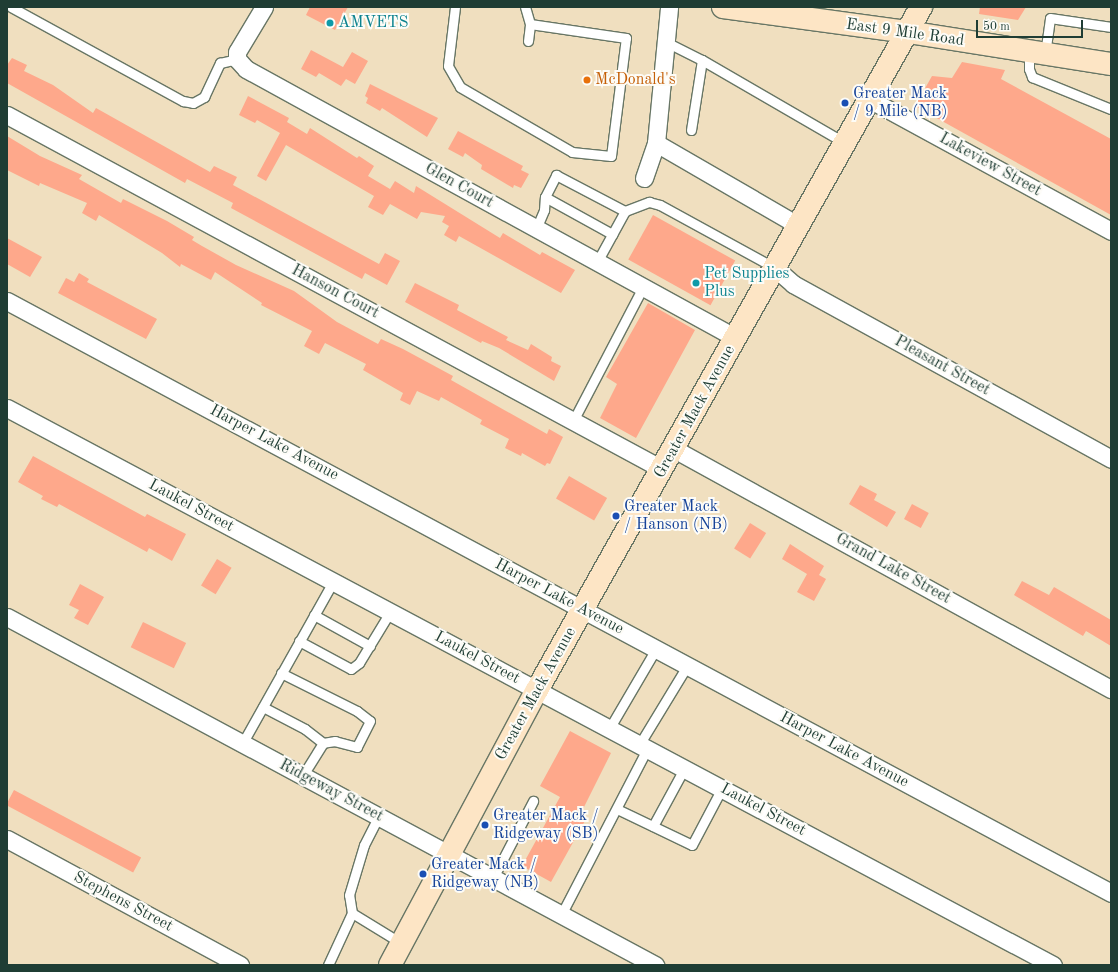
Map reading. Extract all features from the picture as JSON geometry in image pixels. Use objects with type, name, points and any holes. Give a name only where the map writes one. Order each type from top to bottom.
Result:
[{"type":"street","points":[[237,59],[237,52],[264,7]]},
{"type":"street","points":[[644,178],[656,143],[669,7]]},
{"type":"street","name":"East 9 Mile Road","points":[[723,7],[792,12],[1111,64]]},
{"type":"street","name":"Greater Mack Avenue","points":[[390,965],[537,690],[776,269],[921,7]]},
{"type":"street","name":"Glen Court","points":[[237,59],[246,69],[736,338]]},
{"type":"street","name":"Lakeview Street","points":[[869,99],[1111,231]]},
{"type":"street","name":"Hanson Court","points":[[7,115],[662,469]]},
{"type":"street","points":[[656,143],[799,226]]},
{"type":"street","name":"Pleasant Street","points":[[776,269],[793,284],[1111,459]]},
{"type":"street","name":"Harper Lake Avenue","points":[[7,301],[1111,893]]},
{"type":"street","name":"Laukel Street","points":[[7,408],[1053,965]]},
{"type":"street","name":"Grand Lake Street","points":[[674,449],[1111,689]]},
{"type":"street","name":"Ridgeway Street","points":[[7,617],[655,965]]},
{"type":"street","name":"Stephens Street","points":[[7,839],[240,965]]},
{"type":"lane","points":[[11,7],[183,101],[193,103],[204,97],[220,63],[237,59]]},
{"type":"lane","points":[[455,7],[448,66],[460,87],[572,152],[611,156],[626,38],[530,24]]},
{"type":"lane","points":[[525,7],[530,24],[528,41]]},
{"type":"lane","points":[[1111,27],[1050,18],[1037,53],[1029,69],[1032,77],[1111,109]]},
{"type":"lane","points":[[666,42],[702,60],[845,143]]},
{"type":"lane","points":[[691,130],[702,60]]},
{"type":"lane","points":[[536,228],[544,210],[545,197],[556,175],[625,211]]},
{"type":"lane","points":[[545,197],[612,234]]},
{"type":"lane","points":[[597,262],[625,211],[649,202],[660,205],[776,269]]},
{"type":"lane","points":[[573,421],[643,287]]},
{"type":"lane","points":[[242,744],[333,582]]},
{"type":"lane","points":[[299,641],[351,668],[359,663],[390,612]]},
{"type":"lane","points":[[314,615],[370,646]]},
{"type":"lane","points":[[609,729],[656,649]]},
{"type":"lane","points":[[561,915],[616,809],[643,747],[687,666]]},
{"type":"lane","points":[[263,708],[305,729],[323,743],[335,741],[357,747],[370,721],[357,711],[281,673]]},
{"type":"lane","points":[[302,776],[323,743]]},
{"type":"lane","points":[[653,826],[684,769]]},
{"type":"lane","points":[[616,809],[692,845],[722,788]]},
{"type":"lane","points":[[493,878],[533,801]]},
{"type":"lane","points":[[328,965],[352,913],[349,895],[364,845],[378,817]]},
{"type":"lane","points":[[352,913],[402,943]]},
{"type":"building","name":"AMVETS","points":[[310,7],[348,7],[335,30],[306,15]]},
{"type":"building","points":[[980,7],[1026,7],[1018,20],[979,14]]},
{"type":"building","points":[[311,50],[343,67],[352,52],[368,61],[355,84],[346,79],[341,86],[319,73],[316,77],[301,69]]},
{"type":"building","points":[[12,58],[27,65],[24,71],[53,85],[93,113],[96,108],[210,172],[214,166],[237,177],[233,185],[379,264],[385,253],[400,261],[387,285],[365,273],[362,279],[231,208],[233,203],[187,179],[185,183],[7,83],[7,65]]},
{"type":"building","points":[[962,62],[1005,70],[1001,79],[1111,139],[1111,215],[915,106],[932,76],[952,78]]},
{"type":"building","points":[[370,84],[438,118],[427,137],[382,108],[380,111],[366,103],[368,98],[365,96]]},
{"type":"building","points":[[248,96],[289,118],[287,122],[307,134],[310,128],[357,158],[359,156],[374,166],[368,176],[390,189],[395,181],[414,193],[416,186],[500,238],[503,233],[540,255],[542,252],[575,270],[561,293],[459,236],[456,242],[444,235],[449,226],[442,222],[445,216],[421,212],[417,219],[390,204],[383,215],[368,207],[374,196],[286,145],[266,181],[257,176],[280,133],[257,120],[255,123],[239,115]]},
{"type":"building","points":[[458,131],[523,166],[521,170],[529,174],[521,188],[514,185],[513,188],[481,169],[482,165],[465,153],[463,157],[448,149]]},
{"type":"building","points":[[7,136],[40,156],[82,175],[79,179],[121,203],[123,199],[167,221],[194,237],[192,240],[236,265],[294,291],[337,322],[378,344],[381,339],[403,349],[453,376],[451,380],[547,434],[549,429],[563,437],[550,464],[547,463],[545,466],[522,453],[521,456],[505,448],[509,439],[480,424],[482,420],[441,397],[439,401],[417,391],[410,405],[400,400],[403,393],[363,370],[366,364],[325,343],[319,354],[304,346],[312,331],[261,305],[262,303],[215,272],[211,280],[181,264],[180,267],[162,253],[99,215],[96,221],[82,213],[87,203],[40,183],[39,186],[7,170]]},
{"type":"building","name":"Pet Supplies Plus","points":[[653,215],[735,261],[710,305],[628,260]]},
{"type":"building","points":[[7,238],[42,257],[30,277],[7,264]]},
{"type":"building","points":[[79,273],[89,279],[87,282],[157,319],[146,339],[58,293],[66,278],[74,282]]},
{"type":"building","points":[[415,283],[459,305],[457,310],[508,337],[506,340],[528,350],[531,344],[552,357],[551,361],[561,366],[554,381],[499,348],[482,341],[481,343],[405,302]]},
{"type":"building","points":[[648,303],[695,330],[636,438],[600,418],[617,384],[606,377]]},
{"type":"building","points":[[33,456],[145,517],[147,514],[186,534],[172,561],[149,548],[147,552],[59,504],[57,507],[41,499],[43,496],[18,482]]},
{"type":"building","points":[[569,476],[607,498],[594,521],[556,499]]},
{"type":"building","points":[[860,485],[877,494],[874,500],[896,512],[887,527],[849,504]]},
{"type":"building","points":[[912,504],[929,513],[921,528],[904,519]]},
{"type":"building","points":[[750,523],[766,533],[750,559],[734,548]]},
{"type":"building","points":[[790,544],[824,566],[819,575],[826,579],[814,601],[797,592],[807,574],[782,559]]},
{"type":"building","points":[[217,559],[232,568],[216,594],[201,586]]},
{"type":"building","points":[[1022,581],[1049,595],[1054,587],[1111,620],[1111,646],[1086,631],[1083,636],[1014,595]]},
{"type":"building","points":[[80,584],[104,597],[88,625],[74,618],[79,610],[69,605]]},
{"type":"building","points":[[143,622],[186,643],[174,668],[131,647]]},
{"type":"building","points":[[570,731],[611,753],[580,815],[586,819],[551,882],[522,866],[560,797],[540,786]]},
{"type":"building","points":[[14,790],[141,858],[133,873],[7,806]]},
{"type":"place","name":"AMVETS","points":[[330,23]]},
{"type":"place","name":"McDonald's","points":[[587,80]]},
{"type":"place","name":"Greater Mack / 9 Mile (NB)","points":[[845,103]]},
{"type":"place","name":"Pet Supplies Plus","points":[[696,283]]},
{"type":"place","name":"Greater Mack / Hanson (NB)","points":[[616,516]]},
{"type":"place","name":"Greater Mack / Ridgeway (SB)","points":[[485,825]]},
{"type":"place","name":"Greater Mack / Ridgeway (NB)","points":[[423,874]]}]
